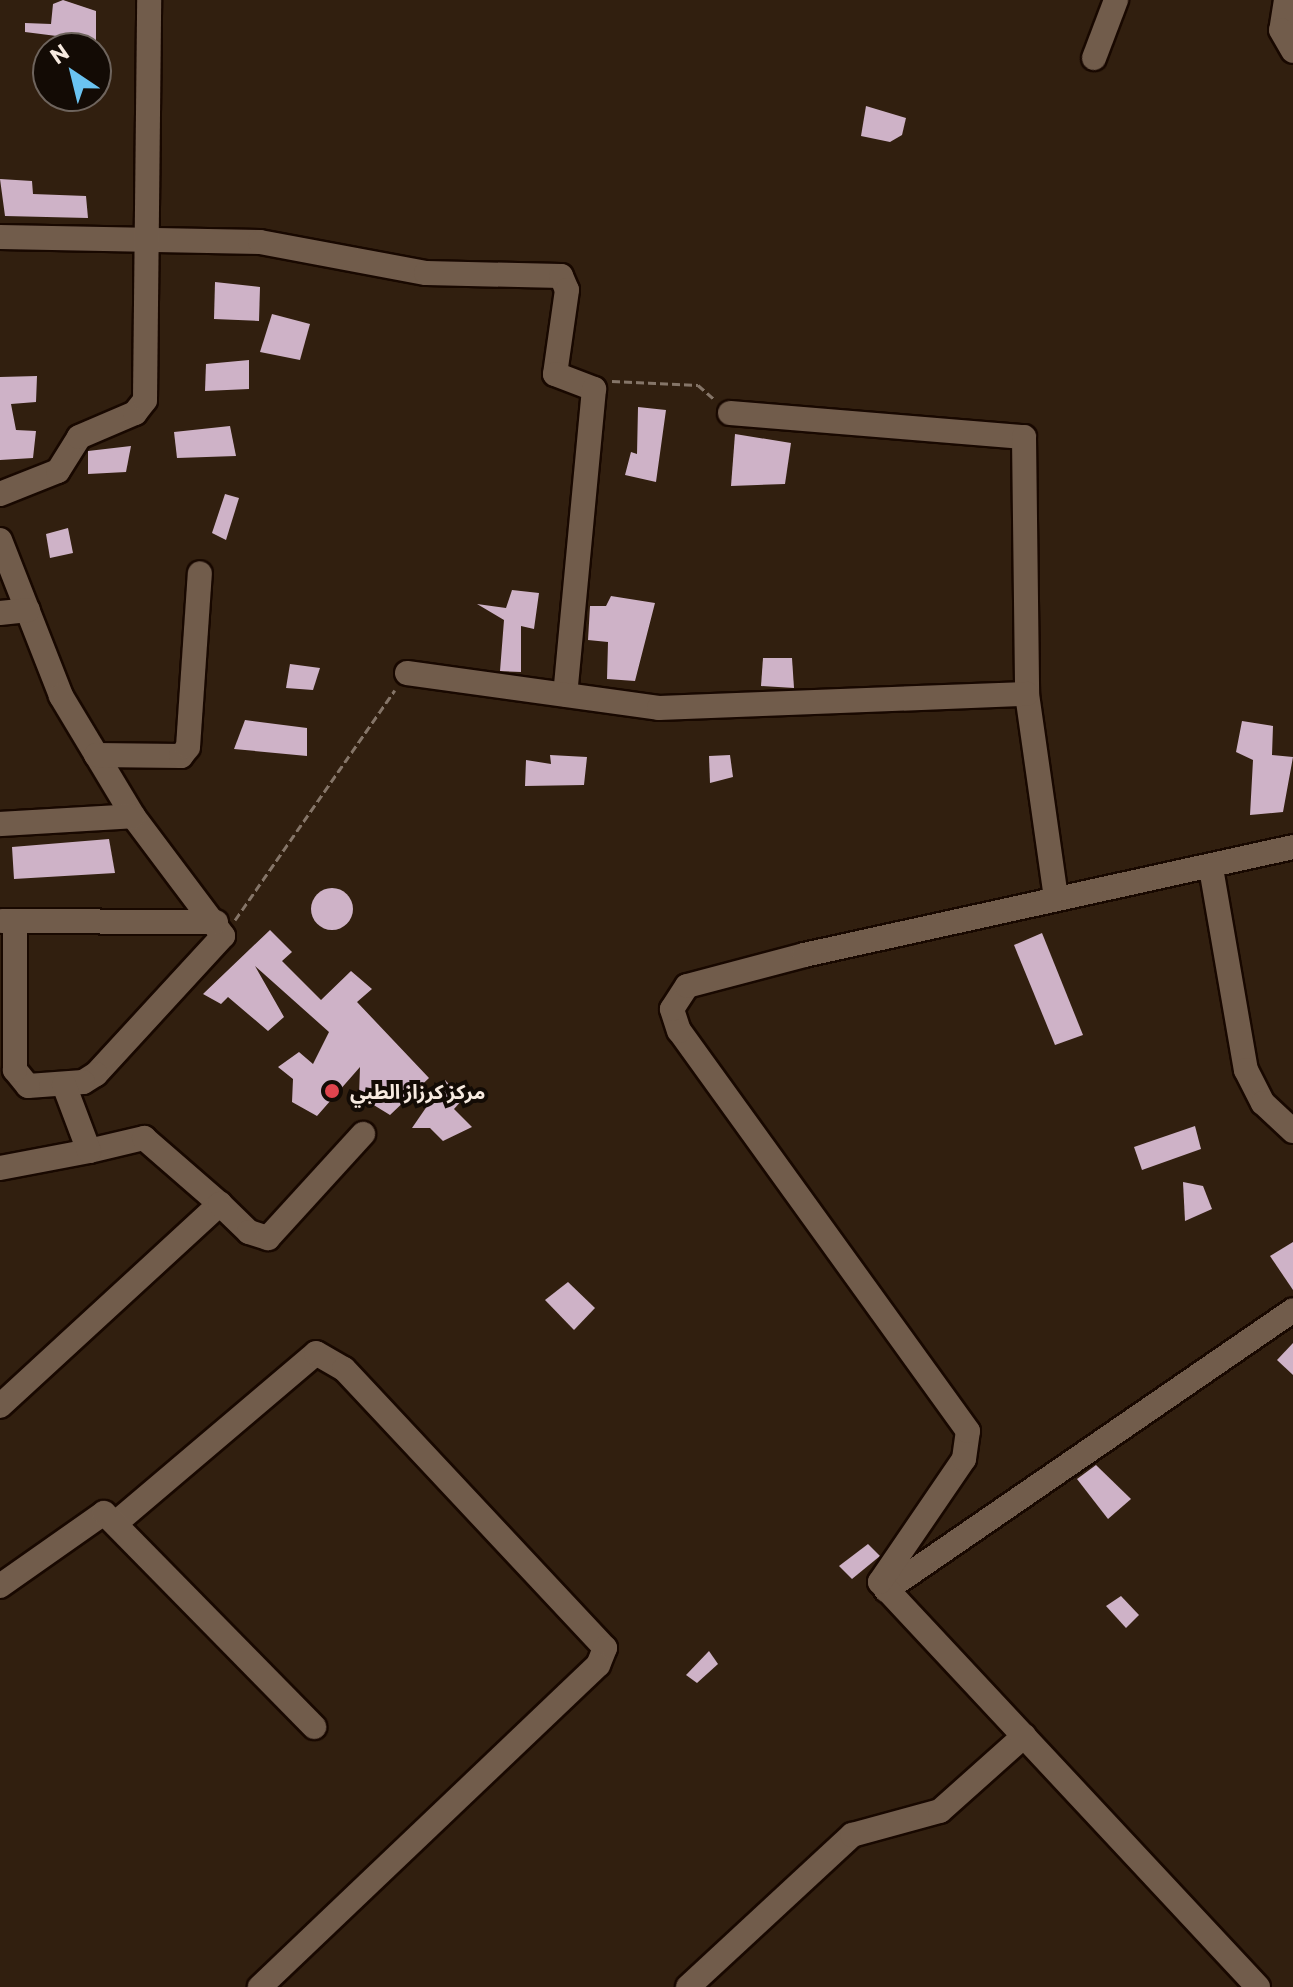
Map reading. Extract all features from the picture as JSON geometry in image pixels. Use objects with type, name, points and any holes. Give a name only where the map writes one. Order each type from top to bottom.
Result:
[{"type":"street","points":[[0,494],[58,471],[89,430],[142,409],[142,239],[149,0]]},
{"type":"street","points":[[1094,58],[1116,0]]},
{"type":"street","points":[[1286,0],[1281,30],[1293,51]]},
{"type":"street","points":[[0,237],[260,242],[458,276],[552,272],[567,290],[555,374],[594,389],[565,695]]},
{"type":"street","points":[[730,413],[1024,437],[1027,694],[1056,899]]},
{"type":"street","points":[[0,540],[61,696],[133,816],[220,929]]},
{"type":"street","points":[[96,755],[181,756],[188,747],[200,573]]},
{"type":"street","points":[[0,613],[28,610]]},
{"type":"street","points":[[407,673],[673,708],[1027,694]]},
{"type":"street","points":[[0,824],[133,816]]},
{"type":"street","points":[[1258,1987],[886,1590],[880,1580],[964,1459],[968,1431],[679,1031],[673,1000],[687,986],[804,955],[1211,868],[1293,847]]},
{"type":"street","points":[[1211,868],[1246,1070],[1263,1103],[1293,1131]]},
{"type":"street","points":[[8,922],[220,929],[96,1074],[64,1085],[28,1086],[15,1070],[8,922]]},
{"type":"street","points":[[64,1085],[89,1151]]},
{"type":"street","points":[[0,1168],[144,1138],[258,1239],[268,1238],[363,1134]]},
{"type":"street","points":[[0,1406],[220,1204]]},
{"type":"street","points":[[886,1590],[1293,1310]]},
{"type":"street","points":[[117,1522],[316,1353],[344,1369],[605,1648],[598,1665],[260,1987]]},
{"type":"street","points":[[0,1586],[96,1515],[117,1522],[314,1727]]},
{"type":"street","points":[[688,1987],[852,1835],[940,1811],[1024,1736]]},
{"type":"path","points":[[594,389],[635,377],[698,385],[730,413]]},
{"type":"path","points":[[220,929],[407,673]]},
{"type":"building","points":[[63,0],[96,11],[96,32],[25,32],[25,23],[51,24],[53,4]]},
{"type":"building","points":[[866,106],[906,118],[902,135],[890,142],[861,136]]},
{"type":"building","points":[[0,179],[32,181],[33,194],[86,196],[88,218],[5,216]]},
{"type":"building","points":[[215,282],[260,287],[259,321],[214,319]]},
{"type":"building","points":[[272,314],[310,324],[300,360],[260,352]]},
{"type":"building","points":[[249,360],[249,389],[205,391],[206,364]]},
{"type":"building","points":[[37,376],[36,402],[11,404],[16,430],[36,431],[33,458],[0,460],[0,377]]},
{"type":"building","points":[[638,407],[666,410],[656,482],[625,475],[631,452],[637,454]]},
{"type":"building","points":[[230,426],[236,456],[177,458],[174,432]]},
{"type":"building","points":[[735,434],[791,443],[785,484],[731,486]]},
{"type":"building","points":[[131,446],[126,472],[88,474],[88,451]]},
{"type":"building","points":[[225,494],[239,498],[226,540],[212,533]]},
{"type":"building","points":[[68,528],[73,553],[50,558],[46,534]]},
{"type":"building","points":[[512,590],[539,593],[534,629],[521,626],[521,672],[500,671],[504,620],[477,604],[506,608]]},
{"type":"building","points":[[611,596],[655,603],[635,681],[607,679],[608,642],[588,640],[590,606],[606,606]]},
{"type":"building","points":[[763,658],[792,658],[794,688],[761,686]]},
{"type":"building","points":[[290,664],[320,668],[313,690],[286,688]]},
{"type":"building","points":[[245,720],[307,728],[307,756],[234,749]]},
{"type":"building","points":[[1242,721],[1273,726],[1272,755],[1293,757],[1283,812],[1250,815],[1253,760],[1236,752]]},
{"type":"building","points":[[550,755],[587,757],[584,785],[525,786],[526,760],[551,764]]},
{"type":"building","points":[[730,755],[733,777],[710,783],[709,756]]},
{"type":"building","points":[[109,839],[115,873],[14,879],[12,847]]},
{"type":"building","points":[[332,888],[347,894],[353,909],[347,924],[332,930],[317,924],[311,909],[317,894]]},
{"type":"building","points":[[270,930],[292,952],[282,961],[321,1000],[351,971],[372,989],[357,1002],[429,1078],[390,1115],[359,1096],[360,1067],[317,1116],[292,1102],[293,1079],[278,1067],[299,1052],[313,1064],[329,1032],[255,966],[284,1017],[268,1031],[228,997],[221,1004],[203,994]]},
{"type":"building","points":[[1042,933],[1083,1035],[1055,1045],[1014,945]]},
{"type":"building","points":[[445,1080],[463,1099],[454,1109],[472,1127],[443,1141],[430,1128],[412,1128]]},
{"type":"building","points":[[1195,1126],[1201,1149],[1142,1170],[1134,1147]]},
{"type":"building","points":[[1183,1182],[1203,1186],[1212,1209],[1185,1221]]},
{"type":"building","points":[[1293,1242],[1293,1290],[1270,1256]]},
{"type":"building","points":[[568,1282],[595,1308],[574,1330],[545,1300]]},
{"type":"building","points":[[1293,1343],[1293,1375],[1277,1360]]},
{"type":"building","points":[[1096,1465],[1131,1499],[1108,1519],[1077,1479]]},
{"type":"building","points":[[868,1544],[880,1556],[852,1579],[839,1566]]},
{"type":"building","points":[[1121,1596],[1139,1615],[1126,1628],[1106,1606]]},
{"type":"building","points":[[709,1651],[718,1664],[697,1683],[686,1675]]},
{"type":"place","name":"مركز كرزاز الطبي","points":[[332,1091]]}]
